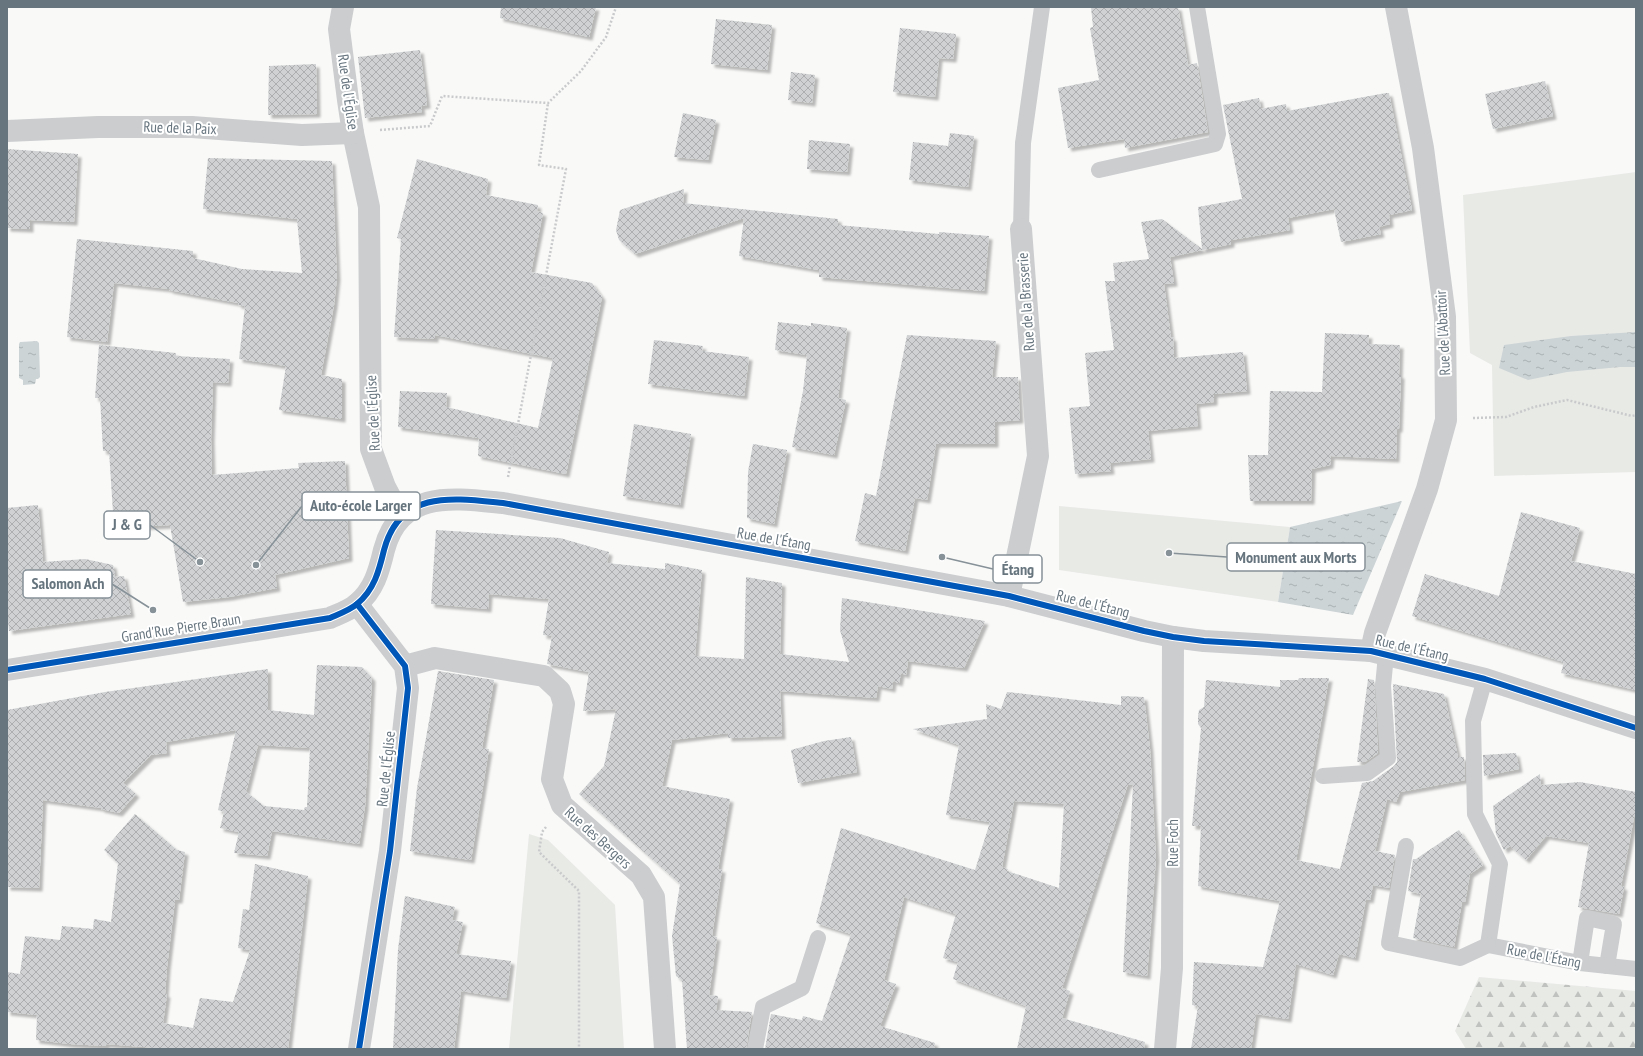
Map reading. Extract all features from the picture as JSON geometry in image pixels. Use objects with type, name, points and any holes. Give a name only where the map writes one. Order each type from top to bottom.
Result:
[{"type":"street","name":"Rue de l'Église","points":[[343,7],[339,29],[353,133],[369,207],[371,449],[385,487],[401,517]]},
{"type":"street","name":"Rue de l'Abattoir","points":[[1378,653],[1375,632],[1427,489],[1446,420],[1445,317],[1423,148],[1396,7]]},
{"type":"street","name":"Rue de la Paix","points":[[7,131],[98,127],[192,127],[302,135],[353,133]]},
{"type":"street","name":"Rue de la Brasserie","points":[[1009,596],[1038,456],[1021,229]]},
{"type":"street","name":"Rue de l'Étang","points":[[401,517],[421,504],[454,498],[503,503],[1009,596],[1144,631],[1173,637],[1204,641],[1378,653],[1485,679],[1636,728]]},
{"type":"street","points":[[357,604],[371,589],[379,573],[385,548],[392,530],[401,517]]},
{"type":"street","name":"Rue de l'Église","points":[[357,604],[404,666],[408,688],[390,851],[359,1049]]},
{"type":"street","name":"Grand'Rue Pierre Braun","points":[[7,670],[330,618],[357,604]]},
{"type":"street","name":"Rue Foch","points":[[1165,1049],[1172,968],[1173,637]]},
{"type":"street","name":"Rue des Bergers","points":[[404,666],[435,658],[544,676],[560,691],[564,704],[552,779],[562,805],[641,875],[654,897],[665,1049]]},
{"type":"lane","name":"Rue de la Brasserie","points":[[1021,229],[1022,143],[1042,7]]},
{"type":"lane","points":[[1098,170],[1215,144],[1218,134],[1197,7]]},
{"type":"lane","points":[[1323,776],[1367,773],[1388,758],[1383,686],[1378,653]]},
{"type":"lane","name":"Rue de l'Étang","points":[[1485,679],[1473,722],[1475,814],[1500,864],[1488,945],[1580,964],[1636,969]]},
{"type":"lane","points":[[1406,846],[1389,943],[1460,958],[1488,945]]},
{"type":"lane","points":[[1580,964],[1587,918],[1614,924],[1606,966]]},
{"type":"lane","points":[[755,1049],[763,1007],[802,988],[818,938]]},
{"type":"path","points":[[503,503],[566,169],[539,165],[548,103],[581,71],[606,37],[616,7]]},
{"type":"path","points":[[353,133],[430,126],[442,96],[548,103]]},
{"type":"path","points":[[1446,420],[1506,417],[1534,407],[1567,400],[1632,416],[1636,415]]},
{"type":"path","points":[[562,805],[542,832],[539,852],[578,891],[579,1049]]},
{"type":"green space","points":[[1636,172],[1636,472],[1494,476],[1492,365],[1470,353],[1463,195]]},
{"type":"green space","points":[[1059,506],[1290,527],[1278,602],[1059,570]]},
{"type":"green space","points":[[529,834],[548,840],[615,905],[624,1049],[509,1049]]},
{"type":"green space","points":[[1479,977],[1636,991],[1636,1049],[1466,1049],[1455,1031]]},
{"type":"water","points":[[1636,332],[1636,367],[1567,372],[1528,380],[1499,368],[1504,345],[1571,336]]},
{"type":"water","points":[[37,341],[39,343],[40,377],[36,379],[35,384],[23,385],[23,380],[19,378],[19,344],[20,342]]},
{"type":"water","points":[[1402,501],[1353,615],[1278,602],[1290,527]]},
{"type":"building","points":[[501,7],[596,7],[589,37],[500,18]]},
{"type":"building","points":[[1091,7],[1178,7],[1188,65],[1197,63],[1208,132],[1125,148],[1124,139],[1068,148],[1058,88],[1099,80],[1090,28],[1093,27]]},
{"type":"building","points":[[716,19],[772,25],[767,70],[711,64]]},
{"type":"building","points":[[900,28],[956,34],[953,59],[939,58],[935,97],[893,92]]},
{"type":"building","points":[[420,50],[427,105],[421,106],[422,112],[365,118],[358,57]]},
{"type":"building","points":[[316,64],[317,114],[268,115],[269,66]]},
{"type":"building","points":[[791,72],[815,75],[812,103],[788,100]]},
{"type":"building","points":[[1545,81],[1553,116],[1493,129],[1485,94]]},
{"type":"building","points":[[1389,93],[1412,210],[1389,215],[1390,224],[1379,227],[1381,234],[1341,242],[1334,209],[1288,218],[1290,230],[1231,240],[1231,244],[1170,257],[1174,283],[1164,284],[1171,338],[1173,337],[1174,358],[1243,352],[1247,391],[1214,394],[1214,402],[1196,404],[1198,426],[1148,431],[1151,459],[1110,463],[1111,471],[1075,474],[1069,408],[1090,406],[1085,353],[1114,350],[1105,281],[1115,281],[1113,263],[1149,259],[1141,222],[1162,219],[1202,249],[1198,207],[1242,199],[1223,105],[1259,98],[1261,109],[1286,104],[1287,111]]},
{"type":"building","points":[[683,113],[716,120],[708,160],[674,157]]},
{"type":"building","points":[[950,133],[974,136],[968,187],[909,180],[913,142],[948,146]]},
{"type":"building","points":[[809,140],[850,144],[847,172],[807,169]]},
{"type":"building","points":[[7,149],[78,154],[74,222],[30,220],[30,229],[7,228]]},
{"type":"building","points":[[208,158],[332,161],[337,277],[334,305],[321,375],[342,379],[342,419],[279,410],[286,366],[239,359],[245,306],[238,305],[238,303],[169,290],[170,289],[114,283],[107,342],[67,337],[77,239],[193,251],[193,258],[242,269],[302,273],[297,219],[203,209]]},
{"type":"building","points":[[417,159],[488,179],[486,195],[538,205],[537,211],[543,213],[531,272],[592,283],[602,297],[566,474],[478,456],[479,438],[398,427],[400,391],[447,393],[446,407],[538,428],[553,358],[435,335],[435,339],[394,337],[401,239],[397,238]]},
{"type":"building","points":[[684,189],[683,203],[838,219],[838,225],[939,234],[939,232],[989,236],[984,291],[819,277],[819,270],[739,256],[744,218],[635,254],[619,240],[616,230],[620,210]]},
{"type":"building","points":[[778,322],[811,326],[811,323],[847,328],[838,398],[846,400],[834,455],[792,447],[803,391],[807,355],[775,350]]},
{"type":"building","points":[[1325,333],[1369,335],[1368,344],[1400,345],[1399,375],[1401,375],[1399,429],[1397,429],[1396,459],[1331,456],[1330,465],[1312,469],[1311,501],[1250,501],[1248,455],[1268,455],[1270,391],[1322,392]]},
{"type":"building","points":[[907,335],[996,341],[992,377],[1018,377],[1020,420],[995,422],[995,444],[936,444],[927,500],[915,498],[905,551],[855,541],[865,493],[876,496]]},
{"type":"building","points":[[654,340],[703,346],[702,351],[749,357],[744,396],[648,384]]},
{"type":"building","points":[[99,345],[176,353],[176,356],[230,359],[228,383],[213,382],[211,439],[212,475],[299,468],[298,463],[345,461],[349,558],[275,575],[277,588],[229,597],[183,602],[170,525],[114,528],[109,451],[103,451],[100,398],[95,398]]},
{"type":"building","points":[[634,424],[691,434],[680,505],[623,496]]},
{"type":"building","points":[[753,444],[787,450],[774,524],[747,518],[748,472]]},
{"type":"building","points":[[38,505],[43,562],[85,559],[113,565],[115,577],[124,576],[131,614],[9,631],[7,610],[7,508]]},
{"type":"building","points":[[1521,512],[1580,528],[1571,561],[1636,574],[1636,690],[1561,673],[1564,662],[1412,616],[1425,574],[1499,596]]},
{"type":"building","points":[[436,530],[560,538],[609,552],[607,563],[665,569],[665,563],[702,570],[695,656],[744,659],[746,577],[782,583],[780,654],[849,662],[840,630],[842,598],[985,621],[964,668],[908,661],[906,675],[901,673],[899,683],[893,681],[892,689],[878,686],[876,698],[780,691],[782,736],[728,738],[728,733],[672,740],[662,786],[730,799],[718,869],[722,869],[712,936],[717,937],[709,995],[718,996],[716,1010],[752,1012],[746,1049],[687,1049],[682,980],[676,976],[672,936],[680,884],[579,794],[604,766],[616,709],[583,711],[589,672],[547,664],[552,636],[543,635],[549,599],[489,594],[488,609],[431,604]]},
{"type":"building","points":[[317,665],[362,667],[372,678],[365,807],[359,844],[272,831],[267,856],[234,853],[239,832],[220,828],[224,812],[218,810],[236,730],[166,742],[167,753],[151,755],[123,783],[136,794],[119,813],[101,808],[43,800],[39,888],[7,887],[7,710],[105,692],[268,669],[268,710],[314,715]],"holes":[[[258,745],[310,748],[307,807],[305,807],[304,810],[264,806],[246,792]]]},
{"type":"building","points":[[438,671],[494,680],[482,748],[489,749],[471,860],[410,851],[417,788]]},
{"type":"building","points":[[1299,678],[1329,678],[1296,860],[1340,869],[1362,783],[1373,781],[1394,766],[1397,762],[1393,684],[1444,694],[1458,757],[1464,757],[1465,780],[1400,792],[1396,802],[1387,799],[1375,851],[1395,855],[1389,888],[1373,885],[1370,900],[1366,899],[1355,958],[1339,954],[1333,975],[1296,964],[1288,1019],[1256,1014],[1251,1049],[1191,1049],[1198,1006],[1192,1005],[1194,962],[1263,967],[1280,901],[1198,886],[1201,826],[1192,826],[1201,728],[1198,724],[1198,716],[1199,710],[1204,707],[1206,680],[1280,687],[1280,680],[1298,680]]},
{"type":"building","points":[[1368,679],[1374,680],[1378,753],[1365,762],[1357,762]]},
{"type":"building","points":[[1007,692],[1121,705],[1121,696],[1144,697],[1150,749],[1156,858],[1147,976],[1123,972],[1133,785],[1128,784],[1062,988],[1070,991],[1062,1018],[1145,1042],[1144,1049],[1017,1049],[1026,1006],[953,979],[958,962],[943,958],[956,914],[904,897],[884,980],[896,984],[880,1026],[935,1043],[934,1049],[765,1049],[771,1014],[802,1020],[803,1016],[822,1021],[851,934],[816,923],[841,828],[975,870],[990,822],[946,815],[959,745],[913,729],[987,719],[986,704],[1001,709]],"holes":[[[1014,801],[1064,804],[1059,888],[1007,871],[1008,869],[1002,867]]]},
{"type":"building","points":[[851,737],[857,772],[798,783],[791,750],[824,741]]},
{"type":"building","points":[[1516,753],[1519,769],[1484,776],[1483,755]]},
{"type":"building","points":[[1540,774],[1541,785],[1580,782],[1636,792],[1636,807],[1621,886],[1624,887],[1619,914],[1578,907],[1589,843],[1546,836],[1526,860],[1510,846],[1504,850],[1496,834],[1493,806]]},
{"type":"building","points":[[135,814],[177,850],[185,852],[179,900],[175,900],[167,967],[165,994],[167,994],[163,1023],[193,1028],[200,998],[233,1002],[250,950],[238,948],[243,909],[249,910],[255,864],[308,876],[288,1049],[170,1049],[106,1044],[105,1046],[70,1044],[36,1040],[37,1015],[7,1012],[7,972],[20,974],[25,936],[60,940],[62,926],[93,929],[94,919],[111,922],[118,863],[104,850]]},
{"type":"building","points":[[1459,830],[1483,865],[1470,874],[1465,902],[1462,902],[1454,947],[1413,938],[1421,894],[1408,891],[1413,859],[1416,859]]},
{"type":"building","points":[[405,896],[455,907],[452,920],[463,922],[456,954],[511,961],[506,998],[461,991],[454,1049],[393,1049],[398,949]]},
{"type":"cycle path","points":[[7,670],[330,618],[354,606],[368,593],[378,573],[384,550],[392,530],[402,516],[416,507],[431,502],[466,500],[503,503],[1009,596],[1144,631],[1173,637],[1204,641],[1371,651],[1485,679],[1636,728]]},
{"type":"cycle path","points":[[357,604],[405,666],[408,688],[390,851],[359,1049]]},
{"type":"place","name":"Monument aux Morts","points":[[1169,553]]},
{"type":"place","name":"Étang","points":[[942,557]]},
{"type":"place","name":"J & G","points":[[200,562]]},
{"type":"place","name":"Auto-école Larger","points":[[256,565]]},
{"type":"place","name":"Salomon Ach","points":[[153,610]]}]
